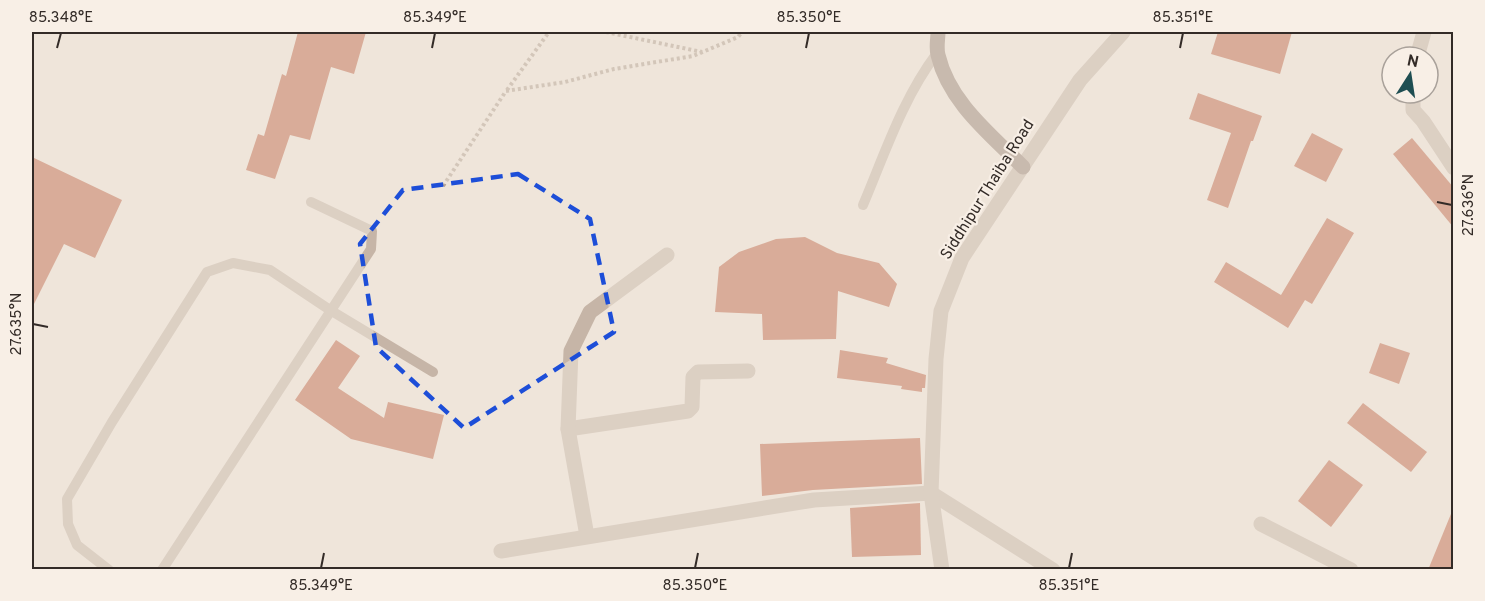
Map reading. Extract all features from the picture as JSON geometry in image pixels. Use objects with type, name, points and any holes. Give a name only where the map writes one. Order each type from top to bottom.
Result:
[{"type":"street","points":[[938,32],[937,53],[948,82],[963,106],[1023,167]]},
{"type":"street","name":"Siddhipur Thaiba Road","points":[[942,570],[931,493],[936,359],[941,310],[962,258],[1080,80],[1123,32]]},
{"type":"street","points":[[1413,105],[1413,110],[1423,121],[1454,168]]},
{"type":"street","points":[[586,536],[568,429],[571,351],[590,312],[667,255]]},
{"type":"street","points":[[568,429],[687,411],[692,407],[693,377],[698,372],[748,371]]},
{"type":"street","points":[[501,551],[814,500],[931,493],[1053,570]]},
{"type":"street","points":[[1261,524],[1344,568]]},
{"type":"lane","points":[[863,205],[907,100],[937,53]]},
{"type":"lane","points":[[162,570],[371,249],[372,231],[311,202]]},
{"type":"lane","points":[[109,570],[77,545],[68,524],[67,499],[112,422],[207,272],[233,263],[270,270],[330,310],[432,372]]},
{"type":"path","points":[[443,186],[506,91],[549,32]]},
{"type":"path","points":[[606,32],[702,52]]},
{"type":"path","points":[[506,91],[564,82],[614,69],[693,56],[738,37],[742,32]]},
{"type":"highlighted area","points":[[518,174],[590,219],[614,332],[464,428],[376,347],[360,244],[403,190]]},
{"type":"building","points":[[298,32],[366,32],[354,74],[331,67],[310,140],[290,135],[275,179],[246,170],[258,134],[264,136],[282,74],[286,76]]},
{"type":"building","points":[[1218,32],[1292,32],[1280,74],[1211,54]]},
{"type":"building","points":[[1198,93],[1262,116],[1228,208],[1207,200],[1231,133],[1189,119]]},
{"type":"building","points":[[1312,133],[1343,149],[1326,182],[1294,166]]},
{"type":"building","points":[[1412,138],[1454,188],[1454,228],[1393,154]]},
{"type":"building","points":[[32,157],[122,200],[95,258],[64,244],[32,308]]},
{"type":"building","points":[[1327,218],[1354,233],[1312,304],[1305,300],[1288,328],[1214,282],[1226,262],[1281,295]]},
{"type":"building","points":[[805,237],[837,253],[879,263],[897,284],[889,307],[838,291],[836,339],[763,340],[762,314],[715,312],[719,267],[739,252],[776,239]]},
{"type":"building","points":[[336,340],[360,356],[338,388],[384,418],[388,402],[444,415],[433,459],[351,439],[295,400]]},
{"type":"building","points":[[1380,343],[1410,353],[1399,384],[1369,373]]},
{"type":"building","points":[[840,350],[888,358],[886,363],[926,375],[925,388],[922,388],[922,392],[901,389],[902,386],[837,378]]},
{"type":"building","points":[[1363,403],[1427,452],[1411,472],[1347,423]]},
{"type":"building","points":[[920,438],[922,484],[813,490],[762,496],[760,444]]},
{"type":"building","points":[[1329,460],[1363,485],[1331,527],[1298,501]]},
{"type":"building","points":[[920,503],[921,555],[852,557],[850,508]]},
{"type":"building","points":[[1453,509],[1454,570],[1428,570]]}]
